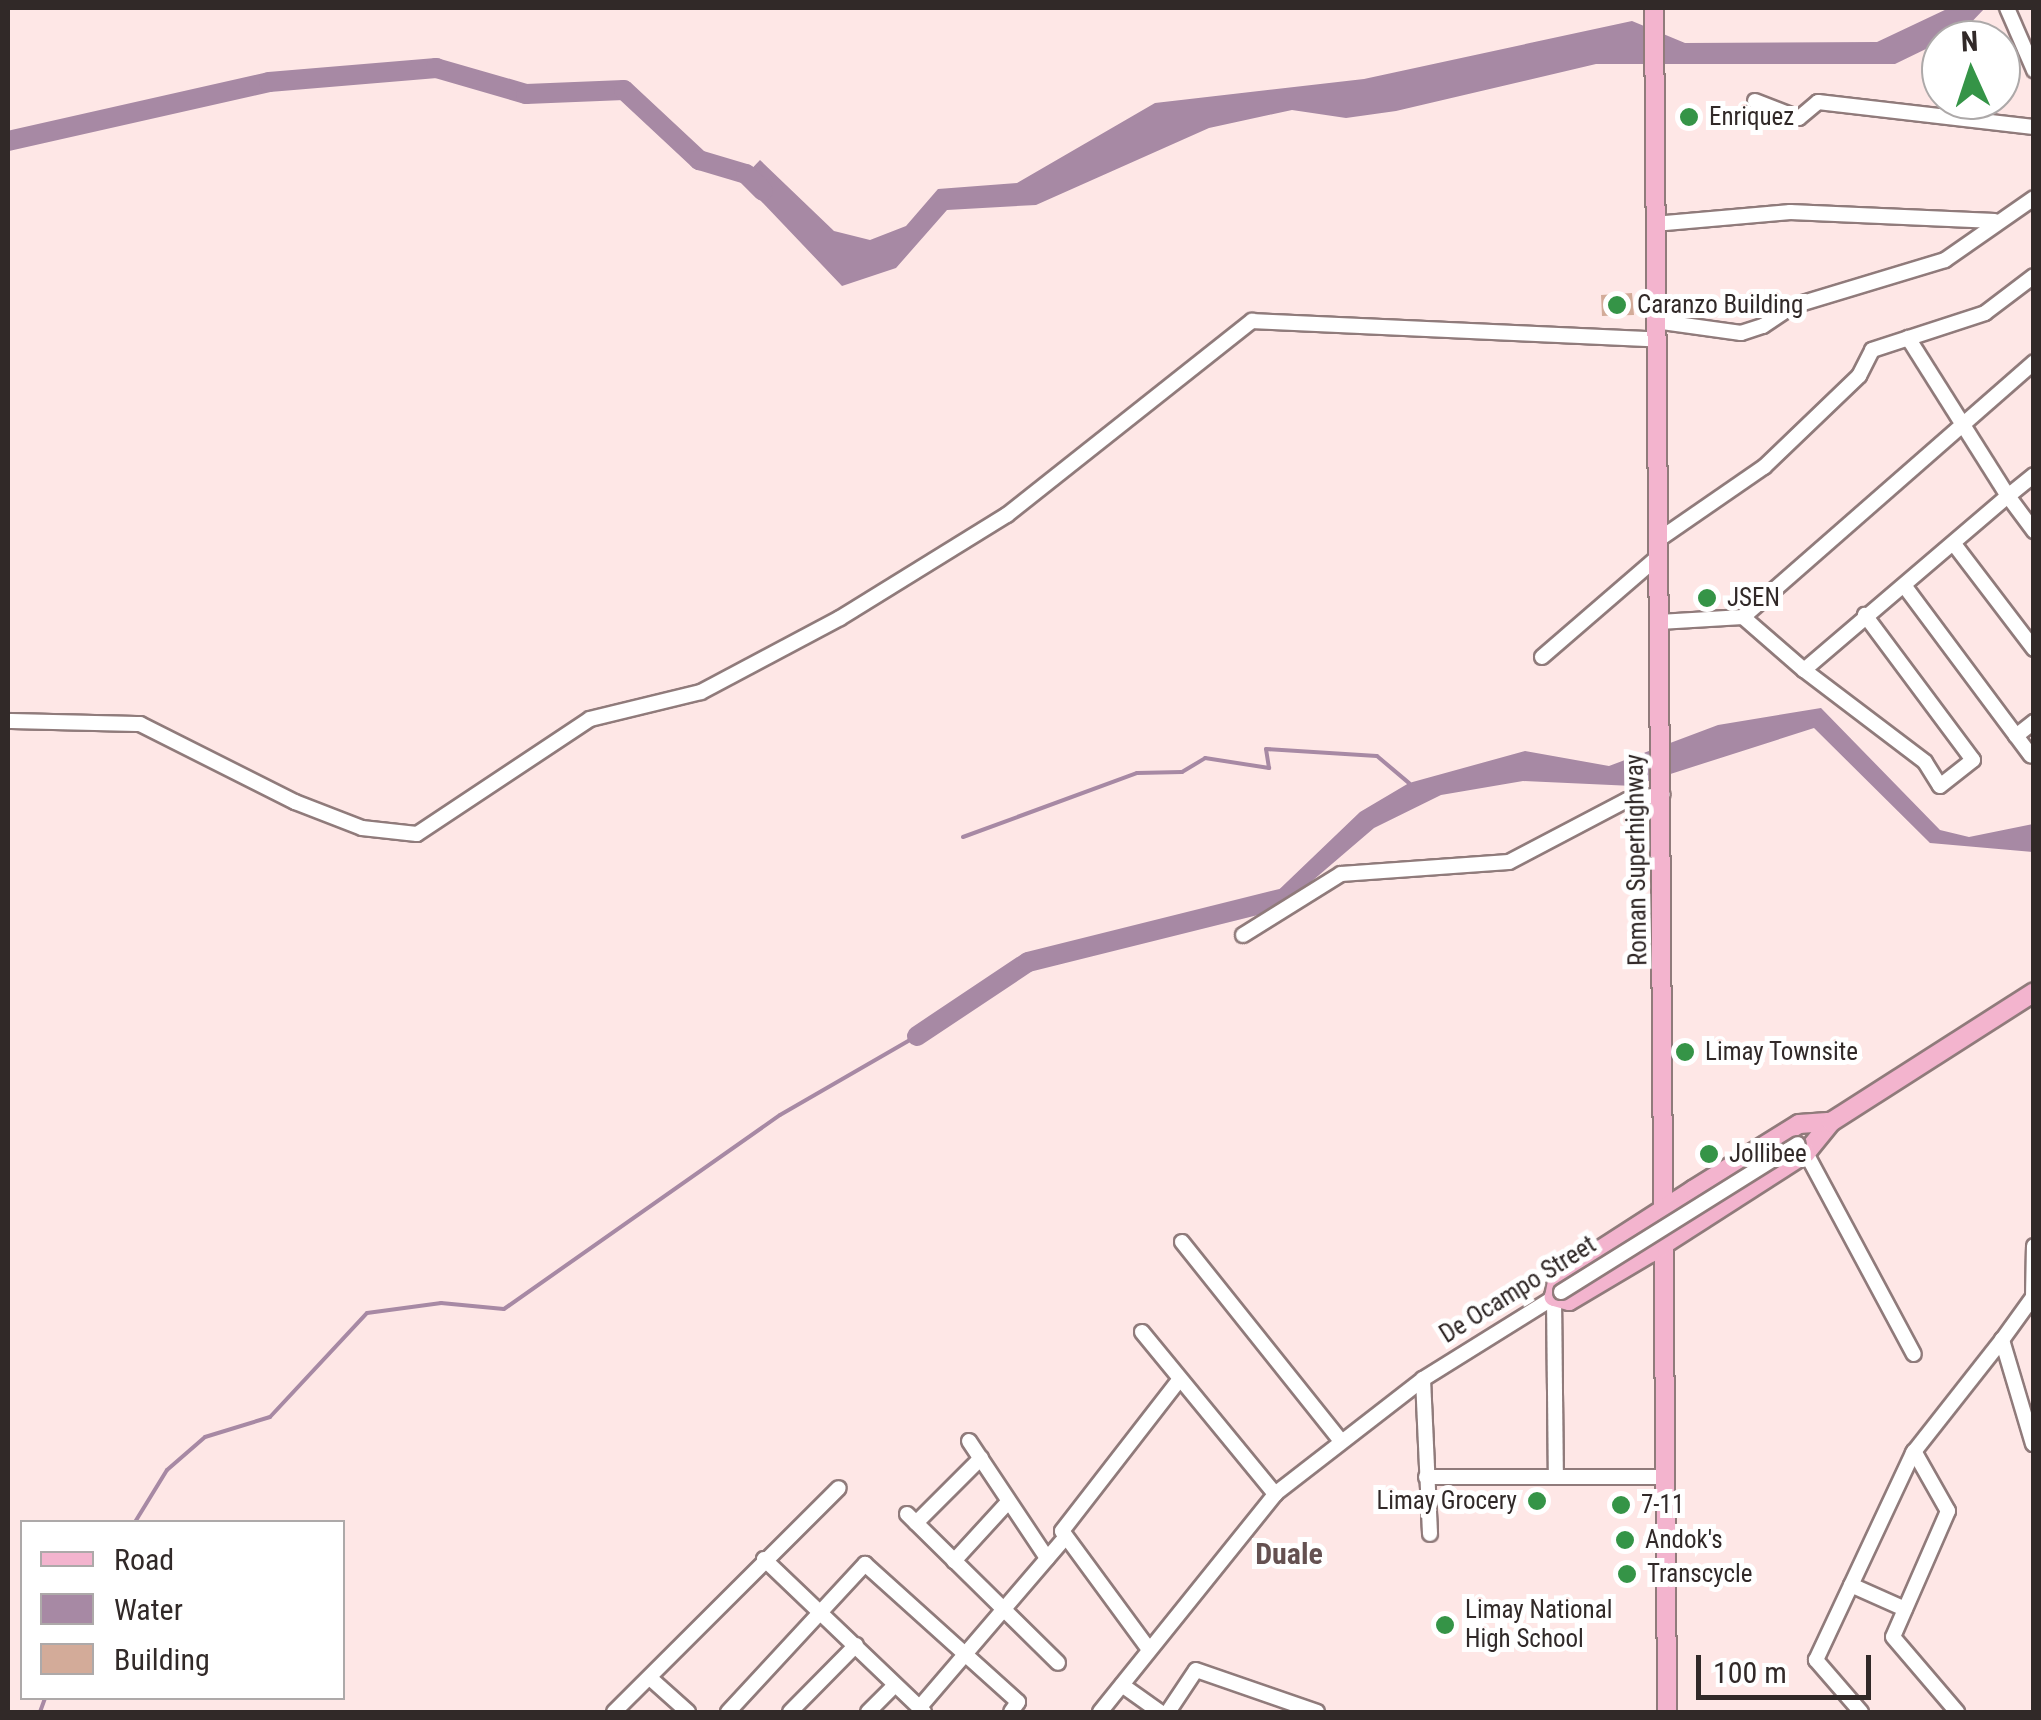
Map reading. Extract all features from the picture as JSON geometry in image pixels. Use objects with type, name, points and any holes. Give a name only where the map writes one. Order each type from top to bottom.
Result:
[{"type":"main road","name":"Roman Superhighway","points":[[1654,15],[1667,1712]]},
{"type":"main road","points":[[1831,1122],[1799,1124],[1558,1277],[1558,1295],[1569,1301],[1666,1242],[1802,1148],[1831,1122],[2034,992]]},
{"type":"street","points":[[2007,8],[2034,70]]},
{"type":"street","points":[[1756,101],[1799,118],[1818,102],[2034,128]]},
{"type":"street","points":[[8,721],[140,724],[296,802],[362,828],[417,834],[590,718],[701,692],[840,618],[1007,516],[1252,321],[1728,332],[1763,326],[1793,306],[1945,260],[1995,221],[2034,198]]},
{"type":"street","points":[[1654,224],[1790,212],[1995,221]]},
{"type":"street","points":[[1542,657],[1658,549],[1764,467],[1859,376],[1872,350],[1985,313],[2034,276]]},
{"type":"street","points":[[1908,338],[1960,426],[2034,531]]},
{"type":"street","points":[[1658,622],[1743,617],[2034,362]]},
{"type":"street","points":[[1804,670],[1865,615],[1906,588],[2034,474]]},
{"type":"street","points":[[1954,544],[2034,650]]},
{"type":"street","points":[[1906,588],[2031,756]]},
{"type":"street","points":[[1743,617],[1804,670],[1926,762],[1940,786],[1973,760],[1865,615]]},
{"type":"street","points":[[2016,736],[2034,722]]},
{"type":"street","points":[[1243,935],[1340,874],[1509,862],[1662,785]]},
{"type":"street","points":[[1802,1148],[1914,1354]]},
{"type":"street","name":"De Ocampo Street","points":[[1100,1712],[1276,1494],[1339,1439],[1422,1379],[1802,1148]]},
{"type":"street","points":[[1182,1242],[1339,1439]]},
{"type":"street","points":[[1861,1712],[1816,1660],[1914,1451],[2033,1297],[2034,1246]]},
{"type":"street","points":[[1556,1477],[1558,1295]]},
{"type":"street","points":[[1142,1332],[1276,1494]]},
{"type":"street","points":[[2002,1340],[2032,1444]]},
{"type":"street","points":[[1148,1648],[1064,1539],[1064,1520],[1180,1379]]},
{"type":"street","points":[[1422,1379],[1430,1534]]},
{"type":"street","points":[[969,1441],[1047,1558]]},
{"type":"street","points":[[1914,1451],[1948,1511],[1892,1637],[1957,1712]]},
{"type":"street","points":[[980,1458],[912,1518],[1058,1664]]},
{"type":"street","points":[[1426,1477],[1668,1477]]},
{"type":"street","points":[[614,1712],[838,1488]]},
{"type":"street","points":[[954,1560],[1008,1502]]},
{"type":"street","points":[[764,1559],[921,1710],[1064,1539]]},
{"type":"street","points":[[728,1712],[865,1564],[1018,1702],[1010,1712]]},
{"type":"street","points":[[1851,1585],[1905,1609]]},
{"type":"street","points":[[790,1712],[856,1645]]},
{"type":"street","points":[[1168,1712],[1196,1670],[1317,1712]]},
{"type":"street","points":[[650,1678],[688,1712]]},
{"type":"street","points":[[868,1712],[895,1684]]},
{"type":"street","points":[[1122,1685],[1160,1712]]},
{"type":"water","points":[[1949,8],[1985,8],[1974,20],[1924,20]]},
{"type":"water","points":[[1632,21],[1685,43],[1877,42],[1921,21],[1921,51],[1895,64],[1596,64],[1396,111],[1346,118],[1292,110],[1209,128],[1036,205],[947,210],[896,268],[842,286],[741,180],[760,160],[834,231],[870,240],[906,226],[938,189],[1017,183],[1155,103],[1364,79]]},
{"type":"water","points":[[1821,708],[1940,830],[1969,837],[2033,824],[2033,852],[1930,843],[1814,728],[1633,786],[1523,781],[1441,795],[1374,828],[1270,917],[1267,901],[1360,812],[1409,783],[1525,751],[1609,766],[1718,725]]},
{"type":"building","name":"Caranzo Building","points":[[1632,293],[1634,315],[1602,316],[1601,295]]},
{"type":"waterway","points":[[8,141],[269,82],[436,68],[526,94],[624,90],[699,160],[746,174],[763,191]]},
{"type":"waterway","points":[[963,837],[1137,773],[1182,772],[1205,758],[1269,768],[1266,749],[1377,756],[1409,783]]},
{"type":"waterway","points":[[917,1036],[1028,962],[1288,897]]},
{"type":"waterway","points":[[136,1520],[167,1470],[205,1437],[270,1417],[367,1313],[441,1303],[504,1309],[780,1115],[917,1036]]},
{"type":"waterway","points":[[40,1712],[44,1700]]},
{"type":"place","name":"Enriquez","points":[[1689,117]]},
{"type":"place","name":"Caranzo Building","points":[[1617,305]]},
{"type":"place","name":"JSEN","points":[[1707,598]]},
{"type":"place","name":"Limay Townsite","points":[[1685,1052]]},
{"type":"place","name":"Jollibee","points":[[1709,1154]]},
{"type":"place","name":"Limay Grocery","points":[[1537,1501]]},
{"type":"place","name":"7-11","points":[[1621,1505]]},
{"type":"place","name":"Andok's","points":[[1625,1540]]},
{"type":"place","name":"Transcycle","points":[[1627,1574]]},
{"type":"place","name":"Limay National High School","points":[[1445,1625]]},
{"type":"district","name":"Duale","points":[[1289,1554]]}]
